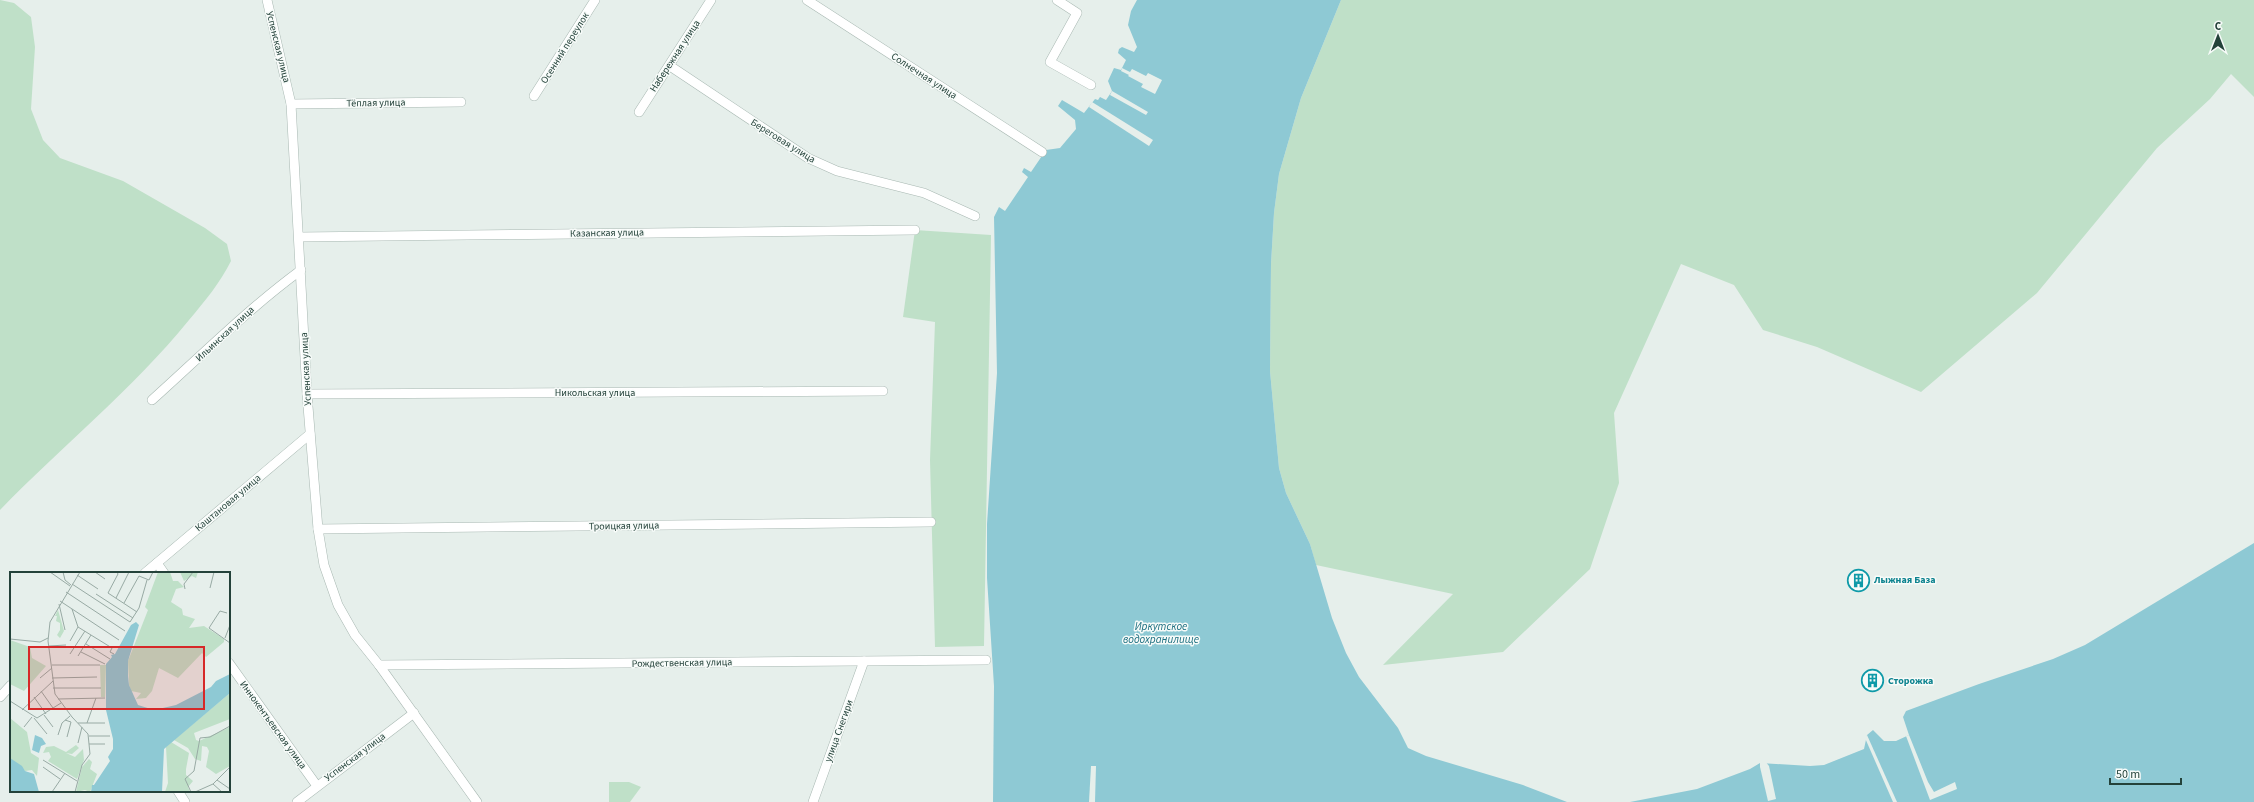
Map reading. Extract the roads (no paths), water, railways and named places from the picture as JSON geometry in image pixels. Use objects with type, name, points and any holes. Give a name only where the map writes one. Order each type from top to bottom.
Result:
[{"type":"street","name":"Успенская улица","points":[[267,0],[292,104],[307,394],[318,529],[324,565],[338,605],[355,634],[414,713],[477,802]]},
{"type":"street","name":"Осенний переулок","points":[[534,96],[595,0]]},
{"type":"street","name":"Набережная улица","points":[[639,112],[670,66],[711,0]]},
{"type":"street","name":"Солнечная улица","points":[[807,0],[1042,152]]},
{"type":"street","points":[[1057,0],[1077,13],[1050,62],[1091,85]]},
{"type":"street","name":"Береговая улица","points":[[670,66],[808,158],[836,171],[924,193],[975,216]]},
{"type":"street","name":"Тёплая улица","points":[[292,104],[461,102]]},
{"type":"street","name":"Казанская улица","points":[[299,237],[915,230]]},
{"type":"street","name":"Ильинская улица","points":[[152,400],[223,337],[264,297],[301,270]]},
{"type":"street","name":"Никольская улица","points":[[307,394],[883,391]]},
{"type":"street","name":"Каштановая улица","points":[[146,572],[310,434]]},
{"type":"street","name":"Троицкая улица","points":[[318,529],[931,522]]},
{"type":"street","points":[[157,563],[163,572]]},
{"type":"street","name":"Рождественская улица","points":[[379,665],[986,660]]},
{"type":"street","name":"улица Снегири","points":[[813,802],[864,661]]},
{"type":"street","name":"Иннокентьевская улица","points":[[230,664],[317,786]]},
{"type":"street","points":[[0,697],[10,686]]},
{"type":"street","name":"Успенская улица","points":[[302,800],[317,786],[414,713]]},
{"type":"street","points":[[179,792],[185,802]]},
{"type":"water","name":"Иркутское водохранилище","points":[[1137,0],[1341,0],[1301,98],[1279,174],[1274,213],[1271,264],[1270,371],[1279,468],[1286,493],[1310,544],[1332,618],[1346,653],[1359,677],[1398,728],[1408,748],[1426,756],[1523,785],[1567,802],[993,802],[994,686],[987,578],[987,524],[997,373],[994,217],[999,207],[1005,211],[1028,177],[1022,172],[1024,168],[1031,172],[1046,150],[1060,148],[1076,129],[1075,120],[1058,106],[1062,100],[1084,113],[1095,99],[1098,100],[1100,97],[1106,100],[1112,91],[1108,81],[1114,68],[1121,70],[1126,60],[1118,53],[1119,49],[1122,47],[1134,52],[1137,47],[1128,25],[1131,11]]},
{"type":"water","points":[[2254,543],[2254,802],[1630,802],[1697,789],[1750,769],[1760,763],[1810,766],[1824,765],[1864,749],[1867,735],[1873,730],[1884,741],[1896,741],[1909,735],[1903,717],[1906,711],[2053,659],[2085,645]]},
{"type":"place","name":"Лыжная База","points":[[1859,580]]},
{"type":"place","name":"Сторожка","points":[[1872,681]]}]
